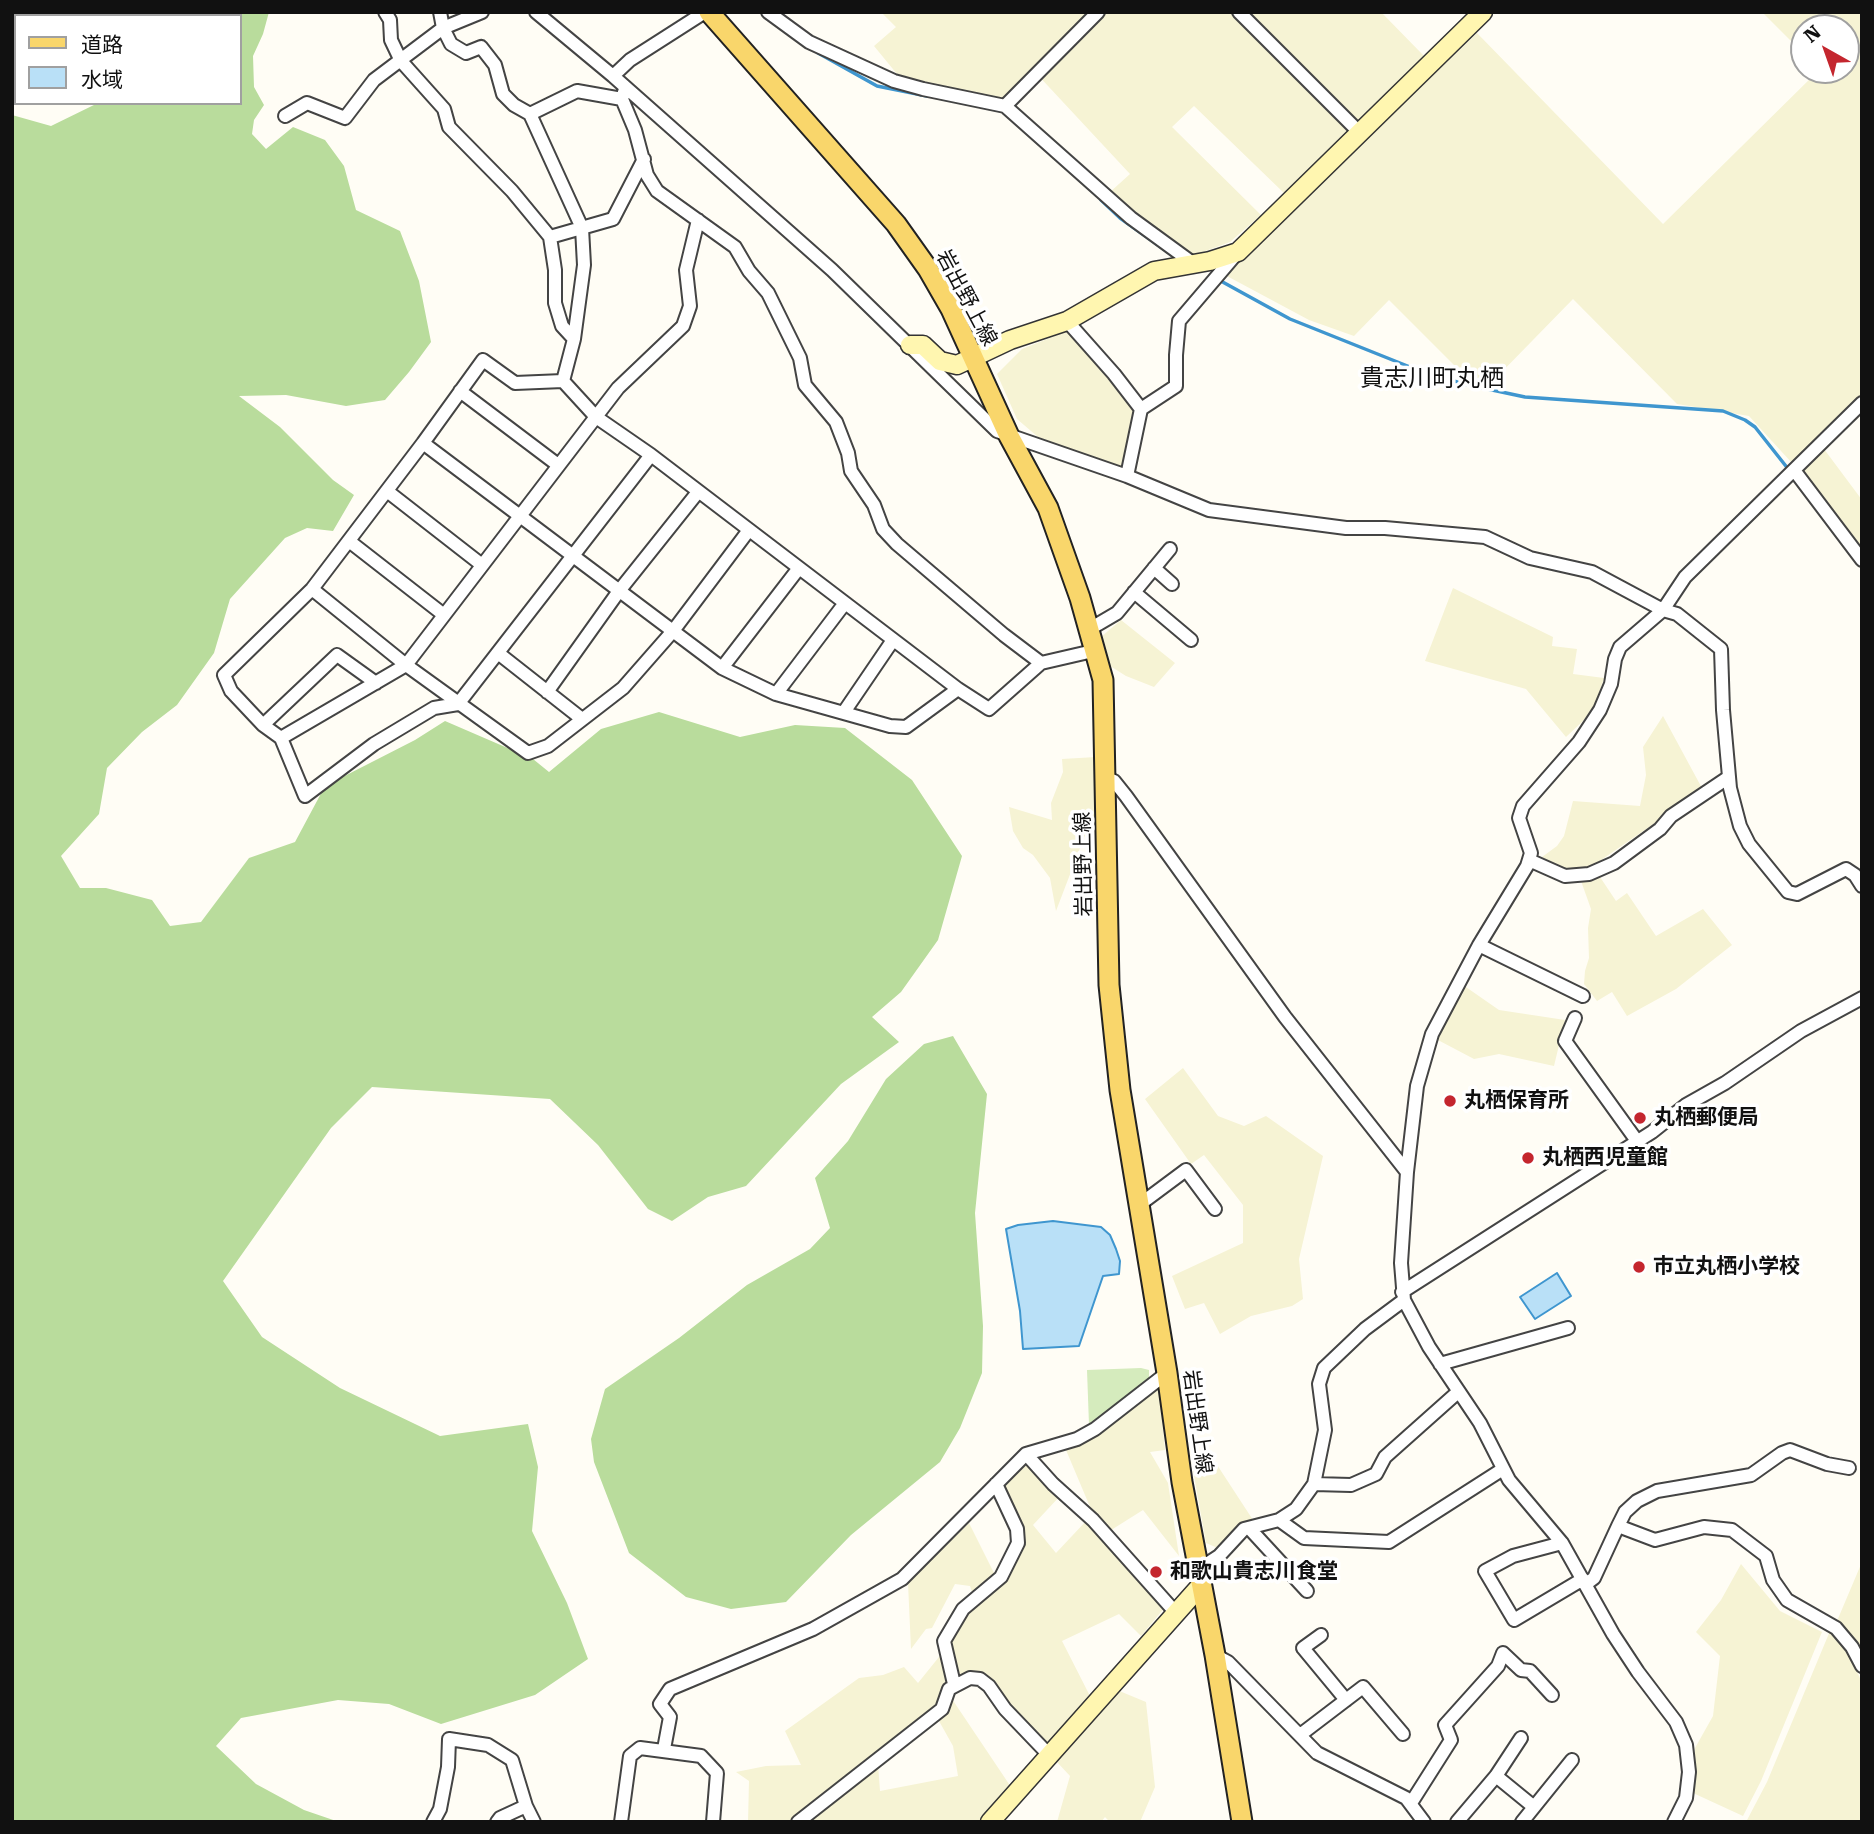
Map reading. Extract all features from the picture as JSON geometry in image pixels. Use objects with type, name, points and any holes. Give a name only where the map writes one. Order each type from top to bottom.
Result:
[{"type":"main road","name":"岩出野上線","points":[[710,13],[896,224],[928,269],[951,309],[1009,436],[1048,508],[1080,598],[1103,680],[1109,985],[1120,1090],[1167,1373],[1182,1482],[1215,1655],[1242,1822]]},
{"type":"street","points":[[385,12],[390,20],[391,40],[401,61],[444,109],[449,127],[512,191],[550,237],[555,270],[555,303],[562,326],[574,338]]},
{"type":"street","points":[[440,12],[443,28],[451,44],[466,53],[481,47],[495,65],[503,94],[514,106],[530,114],[582,228],[584,265],[574,338],[563,381]]},
{"type":"street","points":[[285,116],[307,103],[345,118],[374,80],[443,28],[482,12]]},
{"type":"street","points":[[536,12],[613,76],[624,94],[647,175],[657,191],[735,247],[749,271],[768,293],[800,358],[805,385],[836,422],[848,453],[850,471],[874,505],[883,529],[1004,635],[1041,663]]},
{"type":"street","points":[[768,12],[809,42],[894,80],[923,89],[1005,106],[1131,218],[1195,264]]},
{"type":"street","points":[[1005,106],[1098,12]]},
{"type":"street","points":[[1239,12],[1360,133]]},
{"type":"street","points":[[1127,476],[1141,409],[1177,386],[1175,355],[1179,321],[1238,252],[1483,12]]},
{"type":"street","points":[[613,76],[630,60],[710,13]]},
{"type":"street","points":[[530,114],[577,92],[624,94],[832,270],[997,431],[1127,476],[1209,510],[1346,528],[1385,528],[1485,537],[1530,558],[1592,572],[1663,610],[1677,614],[1721,649],[1729,777],[1740,826],[1749,844],[1788,892],[1797,894],[1846,869],[1862,886]]},
{"type":"street","points":[[550,237],[613,219],[644,159]]},
{"type":"street","points":[[281,738],[406,665],[618,388],[683,326],[690,306],[686,270],[698,220]]},
{"type":"street","points":[[910,345],[923,345],[940,361],[957,365],[1010,340],[1067,321],[1154,271],[1195,264],[1238,252]]},
{"type":"street","points":[[1067,321],[1141,409]]},
{"type":"street","points":[[650,455],[458,704],[434,708],[374,744],[305,796],[281,738],[264,725],[231,691],[224,675],[312,589],[483,360],[515,383],[563,381],[596,417],[650,455],[750,530],[958,689],[989,709],[1041,663],[1093,651]]},
{"type":"street","points":[[460,391],[558,465]]},
{"type":"street","points":[[1674,1822],[1686,1798],[1689,1772],[1686,1745],[1676,1722],[1637,1672],[1562,1543],[1509,1480],[1480,1423],[1440,1364],[1403,1296],[1401,1262],[1407,1172],[1418,1086],[1432,1034],[1479,945],[1529,860],[1531,853],[1519,818],[1523,806],[1578,742],[1600,710],[1611,684],[1620,647],[1663,610],[1685,577],[1862,403]]},
{"type":"street","points":[[423,443],[722,668],[776,694],[890,726],[906,727],[958,689]]},
{"type":"street","points":[[1794,470],[1862,560]]},
{"type":"street","points":[[387,491],[482,565]]},
{"type":"street","points":[[547,692],[619,591],[698,492]]},
{"type":"street","points":[[312,589],[406,665],[528,754],[548,746],[623,688],[673,631],[750,530]]},
{"type":"street","points":[[349,541],[444,615]]},
{"type":"street","points":[[1088,630],[1117,613],[1170,549]]},
{"type":"street","points":[[722,668],[799,568]]},
{"type":"street","points":[[1154,568],[1172,584]]},
{"type":"street","points":[[1134,592],[1191,640]]},
{"type":"street","points":[[776,694],[845,603]]},
{"type":"street","points":[[844,712],[893,640]]},
{"type":"street","points":[[498,653],[582,719]]},
{"type":"street","points":[[264,725],[337,655],[376,683]]},
{"type":"street","points":[[1529,860],[1565,876],[1589,874],[1614,863],[1660,829],[1671,816],[1729,777]]},
{"type":"street","points":[[1105,778],[1114,781],[1126,796],[1285,1017],[1407,1172]]},
{"type":"street","points":[[1479,945],[1583,996]]},
{"type":"street","points":[[990,1822],[1176,1613],[1200,1577],[1244,1529],[1279,1520],[1296,1509],[1314,1484],[1325,1430],[1319,1384],[1324,1368],[1365,1329],[1403,1296],[1637,1141],[1686,1105],[1749,1068],[1801,1031],[1862,998]]},
{"type":"street","points":[[1575,1018],[1565,1041],[1637,1141]]},
{"type":"street","points":[[1139,1205],[1186,1170],[1215,1209]]},
{"type":"street","points":[[1440,1364],[1568,1328]]},
{"type":"street","points":[[664,1749],[670,1717],[660,1704],[670,1689],[813,1629],[901,1579],[1026,1454],[1077,1439],[1096,1429],[1167,1373]]},
{"type":"street","points":[[1314,1484],[1351,1486],[1376,1474],[1385,1457],[1458,1392]]},
{"type":"street","points":[[1562,1543],[1513,1556],[1485,1571],[1514,1620],[1594,1578],[1597,1565],[1625,1512],[1637,1501],[1657,1491],[1751,1475],[1790,1450],[1827,1464],[1849,1468]]},
{"type":"street","points":[[1026,1454],[1093,1520],[1176,1613]]},
{"type":"street","points":[[1279,1520],[1304,1538],[1389,1542],[1503,1469]]},
{"type":"street","points":[[954,1684],[944,1641],[963,1609],[1001,1577],[1018,1543],[1017,1529],[996,1484]]},
{"type":"street","points":[[1618,1526],[1655,1540],[1704,1527],[1732,1530],[1766,1556],[1773,1580],[1787,1600],[1836,1628],[1852,1647],[1862,1666]]},
{"type":"street","points":[[1249,1528],[1307,1591]]},
{"type":"street","points":[[1321,1635],[1303,1648],[1346,1700]]},
{"type":"street","points":[[1410,1803],[1451,1740],[1445,1725],[1498,1666],[1503,1653],[1521,1670],[1530,1671],[1552,1695]]},
{"type":"street","points":[[1215,1655],[1228,1662],[1317,1753],[1406,1798],[1424,1822]]},
{"type":"street","points":[[798,1822],[942,1709],[949,1689],[954,1684],[970,1678],[980,1679],[989,1686],[1005,1709],[1050,1756]]},
{"type":"street","points":[[1300,1735],[1363,1687],[1403,1734]]},
{"type":"street","points":[[1457,1822],[1496,1776],[1521,1738]]},
{"type":"street","points":[[433,1822],[440,1809],[448,1767],[449,1739],[488,1745],[513,1759],[526,1806],[534,1822]]},
{"type":"street","points":[[621,1822],[630,1756],[640,1748],[664,1749],[701,1756],[718,1773],[713,1822]]},
{"type":"street","points":[[1522,1822],[1572,1760]]},
{"type":"street","points":[[1496,1776],[1534,1807]]},
{"type":"street","points":[[497,1822],[526,1806]]},
{"type":"shaded area","points":[[881,12],[1381,12],[1425,57],[1285,194],[1194,106],[1172,127],[1261,215],[1230,242],[1192,256],[1109,193],[1130,174],[1035,72],[1004,99],[939,88],[897,74],[874,46],[896,27]]},
{"type":"shaded area","points":[[1762,12],[1862,14],[1862,394],[1792,463],[1749,416],[1677,404],[1573,299],[1492,382],[1470,381],[1389,300],[1354,336],[1309,320],[1225,275],[1477,33],[1663,224],[1805,84],[1860,84],[1860,14],[1790,14],[1790,40]]},
{"type":"shaded area","points":[[1070,330],[1136,410],[1122,469],[1038,437],[1017,419],[997,374],[1022,349]]},
{"type":"shaded area","points":[[1824,449],[1862,500],[1862,556],[1800,474]]},
{"type":"shaded area","points":[[1453,588],[1553,637],[1552,646],[1577,649],[1573,674],[1604,678],[1596,703],[1583,721],[1566,737],[1526,689],[1425,661]]},
{"type":"shaded area","points":[[1121,620],[1175,663],[1154,687],[1126,676],[1107,664],[1101,637]]},
{"type":"shaded area","points":[[1663,716],[1703,790],[1588,869],[1562,869],[1542,857],[1557,846],[1564,836],[1573,801],[1640,806],[1646,775],[1643,747]]},
{"type":"shaded area","points":[[1096,757],[1097,822],[1090,822],[1056,911],[1050,878],[1033,855],[1023,848],[1013,831],[1009,807],[1052,820],[1051,803],[1063,772],[1062,759]]},
{"type":"shaded area","points":[[1598,874],[1616,901],[1627,893],[1656,936],[1703,909],[1732,945],[1676,989],[1627,1016],[1612,992],[1597,1001],[1584,984],[1589,958],[1588,928],[1591,909],[1581,881]]},
{"type":"shaded area","points":[[1463,985],[1499,1010],[1565,1020],[1554,1066],[1499,1054],[1474,1059],[1436,1039]]},
{"type":"shaded area","points":[[1183,1068],[1218,1116],[1244,1126],[1266,1116],[1323,1156],[1299,1259],[1303,1299],[1292,1306],[1251,1316],[1220,1334],[1204,1303],[1185,1309],[1172,1276],[1243,1243],[1243,1205],[1204,1155],[1191,1164],[1145,1099]]},
{"type":"shaded area","points":[[1159,1388],[1165,1450],[1150,1452],[1168,1483],[1179,1556],[1143,1510],[1108,1532],[1093,1514],[1066,1450],[1098,1434]]},
{"type":"shaded area","points":[[1208,1451],[1253,1520],[1242,1526],[1220,1549],[1206,1543],[1191,1459]]},
{"type":"shaded area","points":[[1027,1462],[1060,1496],[1033,1525],[1056,1553],[1087,1520],[1166,1606],[1141,1636],[1119,1614],[1062,1641],[1090,1696],[1046,1745],[989,1682],[955,1678],[950,1640],[967,1611],[1022,1545],[1024,1530],[1004,1486]]},
{"type":"shaded area","points":[[969,1523],[994,1573],[973,1595],[970,1586],[955,1584],[932,1628],[926,1629],[911,1649],[908,1583]]},
{"type":"shaded area","points":[[1862,1562],[1862,1654],[1855,1639],[1837,1621]]},
{"type":"shaded area","points":[[1741,1564],[1780,1611],[1822,1632],[1761,1781],[1743,1816],[1693,1793],[1695,1748],[1713,1716],[1720,1656],[1696,1632],[1721,1600]]},
{"type":"shaded area","points":[[1830,1631],[1844,1646],[1862,1682],[1862,1822],[1746,1822],[1767,1782]]},
{"type":"shaded area","points":[[943,1652],[947,1684],[939,1707],[791,1822],[748,1822],[749,1781],[736,1772],[766,1766],[801,1765],[785,1731],[859,1678],[883,1675],[904,1667],[918,1683]]},
{"type":"shaded area","points":[[1117,1690],[1146,1702],[1155,1787],[1140,1822],[1110,1822],[1105,1817],[1101,1822],[1057,1822],[1070,1776],[1056,1761]]},
{"type":"shaded area","points":[[952,1699],[1011,1787],[979,1822],[802,1822],[878,1764],[880,1791],[958,1776],[953,1746],[939,1721]]},
{"type":"green space","points":[[269,12],[253,56],[254,87],[264,105],[254,120],[252,134],[266,149],[293,127],[325,140],[344,166],[356,210],[400,231],[419,281],[431,342],[385,400],[346,406],[286,395],[239,396],[280,427],[333,480],[354,495],[333,531],[307,528],[285,538],[230,599],[214,653],[177,705],[142,732],[107,768],[99,814],[61,856],[80,888],[106,888],[152,900],[170,926],[201,922],[249,858],[295,842],[325,786],[415,740],[445,721],[533,759],[549,772],[601,729],[659,712],[740,737],[795,725],[845,728],[912,780],[962,856],[938,940],[901,992],[872,1017],[899,1042],[841,1084],[746,1186],[708,1197],[672,1221],[648,1209],[598,1145],[550,1099],[372,1087],[331,1128],[223,1281],[262,1337],[340,1388],[440,1436],[528,1424],[538,1467],[532,1531],[567,1603],[588,1659],[535,1695],[441,1724],[389,1704],[338,1700],[241,1718],[216,1746],[256,1784],[304,1810],[339,1822],[12,1822],[12,115],[51,126],[94,105],[242,105],[242,14],[140,14]]},
{"type":"green space","points":[[953,1036],[987,1094],[975,1213],[983,1326],[982,1373],[960,1428],[940,1462],[851,1535],[786,1602],[731,1609],[686,1597],[629,1553],[594,1462],[591,1439],[605,1389],[679,1338],[747,1285],[810,1249],[830,1228],[815,1178],[848,1141],[886,1079],[924,1044]]},
{"type":"green space","points":[[1087,1370],[1149,1370],[1149,1380],[1089,1425]]},
{"type":"water","points":[[1053,1221],[1101,1227],[1110,1235],[1116,1249],[1120,1261],[1119,1274],[1103,1276],[1079,1346],[1023,1349],[1020,1311],[1006,1229]]},
{"type":"water","points":[[1557,1273],[1571,1296],[1535,1319],[1520,1297]]},
{"type":"waterway","points":[[818,53],[877,86],[927,96]]},
{"type":"waterway","points":[[1101,200],[1120,218],[1175,257]]},
{"type":"waterway","points":[[1219,280],[1290,319],[1420,371],[1464,384],[1525,397],[1723,411],[1755,427],[1789,470]]},
{"type":"place","name":"丸栖保育所","points":[[1450,1101]]},
{"type":"place","name":"丸栖郵便局","points":[[1640,1118]]},
{"type":"place","name":"丸栖西児童館","points":[[1528,1158]]},
{"type":"place","name":"市立丸栖小学校","points":[[1639,1267]]},
{"type":"place","name":"和歌山貴志川食堂","points":[[1156,1572]]},
{"type":"district","name":"貴志川町丸栖","points":[[1432,379]]}]
